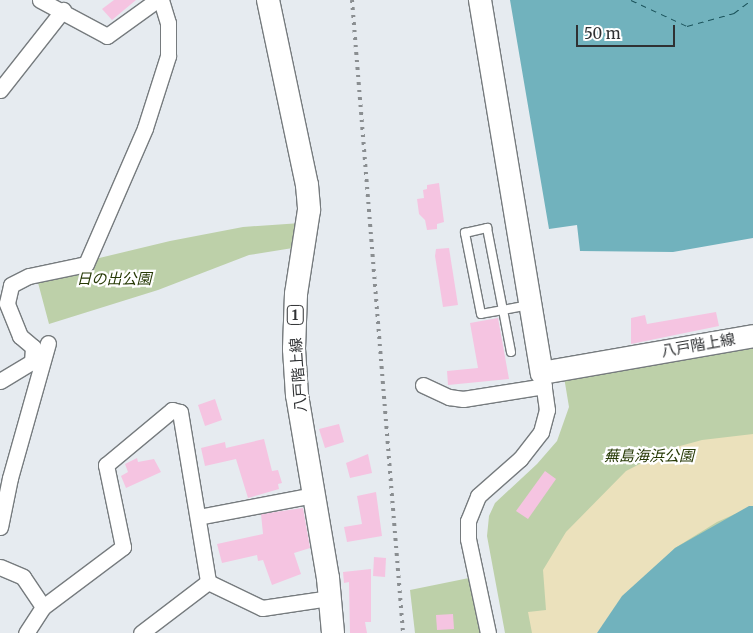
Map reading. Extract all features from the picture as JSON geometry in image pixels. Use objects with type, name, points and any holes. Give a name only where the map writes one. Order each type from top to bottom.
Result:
[{"type":"main road","name":"八戸階上線","points":[[268,0],[296,126],[309,202],[307,239],[296,294],[294,350],[298,395],[330,598],[333,633]]},
{"type":"main road","points":[[480,0],[543,379]]},
{"type":"main road","name":"八戸階上線","points":[[543,379],[753,336]]},
{"type":"street","points":[[40,0],[63,10],[107,36],[157,0]]},
{"type":"street","points":[[36,363],[34,347],[20,336],[6,303],[11,285],[29,276],[86,264],[144,128],[168,56],[168,23],[161,0]]},
{"type":"street","points":[[0,90],[63,10]]},
{"type":"street","points":[[0,527],[36,363],[48,343]]},
{"type":"street","points":[[0,381],[36,363]]},
{"type":"street","points":[[423,385],[449,398],[463,399],[543,379],[547,410],[541,432],[526,452],[478,496],[468,522],[468,539],[488,633]]},
{"type":"street","points":[[26,633],[43,608],[123,547],[106,464],[172,410],[180,412],[208,582]]},
{"type":"street","points":[[198,517],[313,495]]},
{"type":"street","points":[[0,567],[23,577],[43,608]]},
{"type":"street","points":[[208,582],[262,608],[330,598]]},
{"type":"street","points":[[141,633],[208,582]]},
{"type":"lane","points":[[511,352],[503,310],[488,228],[465,233],[481,314],[503,310],[530,305]]},
{"type":"green space","name":"日の出公園","points":[[301,223],[299,247],[249,255],[158,290],[49,324],[37,279],[91,260],[170,241],[243,227]]},
{"type":"green space","name":"蕪島海浜公園","points":[[753,346],[753,506],[749,506],[599,628],[597,633],[505,633],[487,536],[489,516],[495,503],[537,464],[557,441],[569,407],[564,377]]},
{"type":"green space","points":[[469,578],[480,633],[415,633],[410,590]]},
{"type":"sand","points":[[753,434],[753,506],[717,522],[675,548],[597,633],[532,633],[528,612],[546,610],[543,570],[566,532],[626,471],[669,449],[702,440]]},
{"type":"water","points":[[510,0],[753,0],[753,238],[673,252],[580,251],[577,225],[549,229]]},
{"type":"water","points":[[749,506],[753,506],[753,633],[597,633],[622,596],[675,548]]},
{"type":"building","points":[[114,0],[136,0],[112,20],[102,9]]},
{"type":"building","points":[[439,183],[444,222],[437,224],[437,229],[427,230],[425,220],[419,214],[417,199],[424,198],[423,190],[427,189],[427,185]]},
{"type":"building","points":[[449,248],[458,305],[443,307],[435,256],[436,249]]},
{"type":"building","points":[[716,312],[719,326],[631,344],[631,318],[645,315],[647,324]]},
{"type":"building","points":[[498,318],[509,379],[448,385],[447,371],[478,368],[470,323]]},
{"type":"building","points":[[215,399],[222,420],[205,426],[198,405]]},
{"type":"building","points":[[339,424],[344,442],[325,448],[319,429]]},
{"type":"building","points":[[264,439],[272,471],[278,470],[282,483],[278,484],[279,489],[248,498],[236,459],[205,466],[201,448],[225,442],[226,448]]},
{"type":"building","points":[[368,454],[372,473],[350,478],[346,463]]},
{"type":"building","points":[[137,458],[138,462],[154,459],[161,472],[126,488],[121,476],[128,472],[125,464]]},
{"type":"building","points":[[545,471],[556,479],[528,519],[516,511]]},
{"type":"building","points":[[376,492],[382,536],[347,542],[344,527],[362,524],[357,496]]},
{"type":"building","points":[[303,508],[310,548],[294,553],[301,574],[272,585],[263,560],[258,561],[257,555],[222,563],[217,544],[263,534],[261,514]]},
{"type":"building","points":[[374,557],[386,558],[385,577],[373,576]]},
{"type":"building","points":[[371,569],[371,622],[365,622],[367,633],[350,633],[349,582],[344,583],[343,572]]},
{"type":"building","points":[[453,614],[454,629],[437,630],[436,615]]},
{"type":"ferry route","points":[[631,0],[687,26],[734,13],[751,0]]},
{"type":"railway","points":[[352,0],[403,633]]}]
